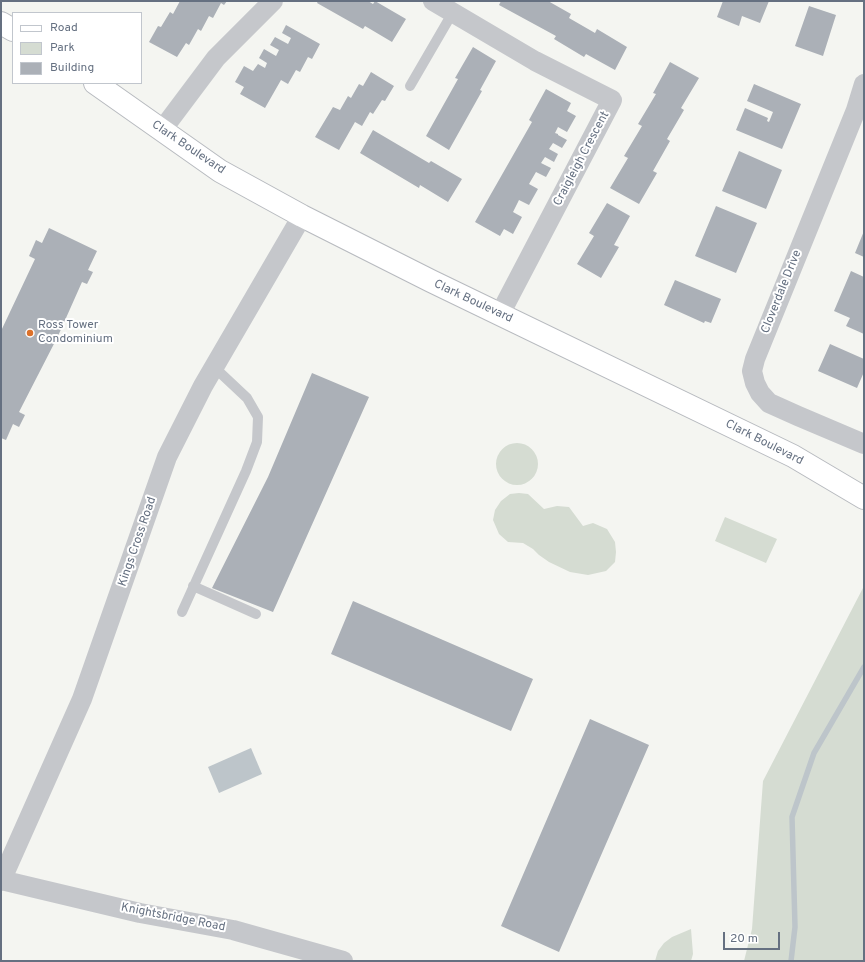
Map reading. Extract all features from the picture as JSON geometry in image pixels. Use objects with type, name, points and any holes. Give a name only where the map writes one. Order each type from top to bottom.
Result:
[{"type":"street","points":[[162,130],[216,58],[273,1]]},
{"type":"street","name":"Craigleigh Crescent","points":[[433,1],[535,61],[612,100],[500,314]]},
{"type":"street","points":[[1,23],[12,29]]},
{"type":"street","name":"Clark Boulevard","points":[[96,84],[220,171],[302,216],[431,282],[793,456],[864,498]]},
{"type":"street","name":"Cloverdale Drive","points":[[864,84],[856,110],[755,359],[752,372],[760,393],[769,402],[864,444]]},
{"type":"street","name":"Kings Cross Road","points":[[1,881],[82,699],[167,457],[194,402],[302,216]]},
{"type":"street","name":"Knightsbridge Road","points":[[1,881],[140,913],[233,930],[343,961]]},
{"type":"lane","points":[[410,86],[453,12]]},
{"type":"lane","points":[[182,612],[246,471],[257,442],[258,417],[248,398],[214,367]]},
{"type":"lane","points":[[193,586],[256,614]]},
{"type":"green space","points":[[517,443],[532,449],[538,464],[532,479],[517,485],[502,479],[496,464],[502,449]]},
{"type":"green space","points":[[510,494],[528,494],[544,509],[557,506],[569,507],[583,526],[593,523],[607,529],[615,542],[615,562],[606,571],[588,575],[570,572],[549,562],[523,543],[508,542],[499,534],[493,520],[495,510],[501,501]]},
{"type":"green space","points":[[725,517],[777,539],[766,563],[715,541]]},
{"type":"green space","points":[[864,586],[864,961],[744,961],[752,929],[763,781]]},
{"type":"green space","points":[[691,929],[693,954],[691,961],[655,961],[658,951],[664,943],[672,937]]},
{"type":"shaded area","points":[[251,748],[262,774],[219,793],[208,767]]},
{"type":"building","points":[[180,1],[227,1],[224,5],[221,3],[213,18],[209,16],[201,31],[198,29],[189,45],[186,43],[177,57],[149,42],[158,26],[161,27],[170,12],[173,14]]},
{"type":"building","points":[[318,1],[368,1],[373,4],[375,1],[406,19],[392,42],[365,26],[363,29],[317,3]]},
{"type":"building","points":[[501,1],[548,1],[571,14],[569,18],[595,33],[597,29],[627,47],[615,70],[586,54],[584,57],[554,39],[556,36],[499,5]]},
{"type":"building","points":[[723,1],[769,1],[760,23],[742,16],[739,26],[717,17]]},
{"type":"building","points":[[809,6],[836,15],[823,56],[795,46]]},
{"type":"building","points":[[286,25],[320,44],[312,59],[308,57],[300,72],[296,70],[288,84],[281,80],[265,108],[240,94],[244,87],[235,82],[244,66],[253,71],[258,64],[265,68],[267,63],[259,58],[264,49],[276,56],[279,50],[270,45],[275,37],[288,44],[291,38],[282,33]]},
{"type":"building","points":[[473,47],[496,61],[480,90],[482,91],[449,150],[426,136],[458,79],[455,78]]},
{"type":"building","points":[[670,62],[699,78],[681,108],[684,110],[667,139],[670,141],[653,171],[657,173],[639,204],[610,188],[628,158],[624,156],[642,126],[638,124],[656,94],[653,93]]},
{"type":"building","points":[[371,72],[394,86],[385,101],[382,100],[373,114],[370,112],[362,126],[355,122],[339,150],[315,137],[333,107],[340,110],[348,96],[351,98],[359,84],[363,86]]},
{"type":"building","points":[[754,84],[801,104],[782,149],[736,130],[745,108],[768,118],[767,121],[769,122],[773,112],[747,101]]},
{"type":"building","points":[[546,89],[571,103],[567,111],[576,116],[567,132],[558,127],[555,133],[567,140],[562,148],[553,143],[549,149],[558,154],[554,162],[545,157],[541,163],[551,168],[546,177],[536,172],[529,184],[538,189],[529,205],[519,200],[513,212],[522,217],[513,234],[504,229],[500,236],[475,222],[532,122],[529,120]]},
{"type":"building","points":[[373,130],[429,163],[431,161],[462,179],[448,202],[420,185],[419,188],[360,153]]},
{"type":"building","points":[[739,151],[782,170],[766,209],[722,191]]},
{"type":"building","points":[[607,203],[630,216],[614,245],[619,247],[601,278],[577,264],[594,236],[589,233]]},
{"type":"building","points":[[716,206],[757,223],[736,273],[695,256]]},
{"type":"building","name":"Ross Tower Condominium","points":[[49,228],[97,251],[88,270],[93,272],[87,284],[82,282],[58,336],[19,412],[25,415],[19,427],[13,424],[6,440],[1,438],[1,331],[35,259],[29,256],[36,240],[42,243]]},
{"type":"building","points":[[864,231],[864,257],[855,253]]},
{"type":"building","points":[[851,271],[864,277],[864,334],[846,326],[850,318],[834,311]]},
{"type":"building","points":[[675,280],[721,299],[711,323],[705,321],[704,323],[664,305]]},
{"type":"building","points":[[830,344],[864,359],[864,372],[857,388],[818,371]]},
{"type":"building","points":[[312,373],[369,397],[273,612],[212,588],[268,477]]},
{"type":"building","points":[[353,601],[533,679],[511,731],[331,654]]},
{"type":"building","points":[[590,719],[649,745],[559,952],[501,926]]},
{"type":"waterway","points":[[791,961],[795,927],[792,817],[814,753],[864,667]]},
{"type":"place","name":"Ross Tower Condominium","points":[[30,333]]}]
